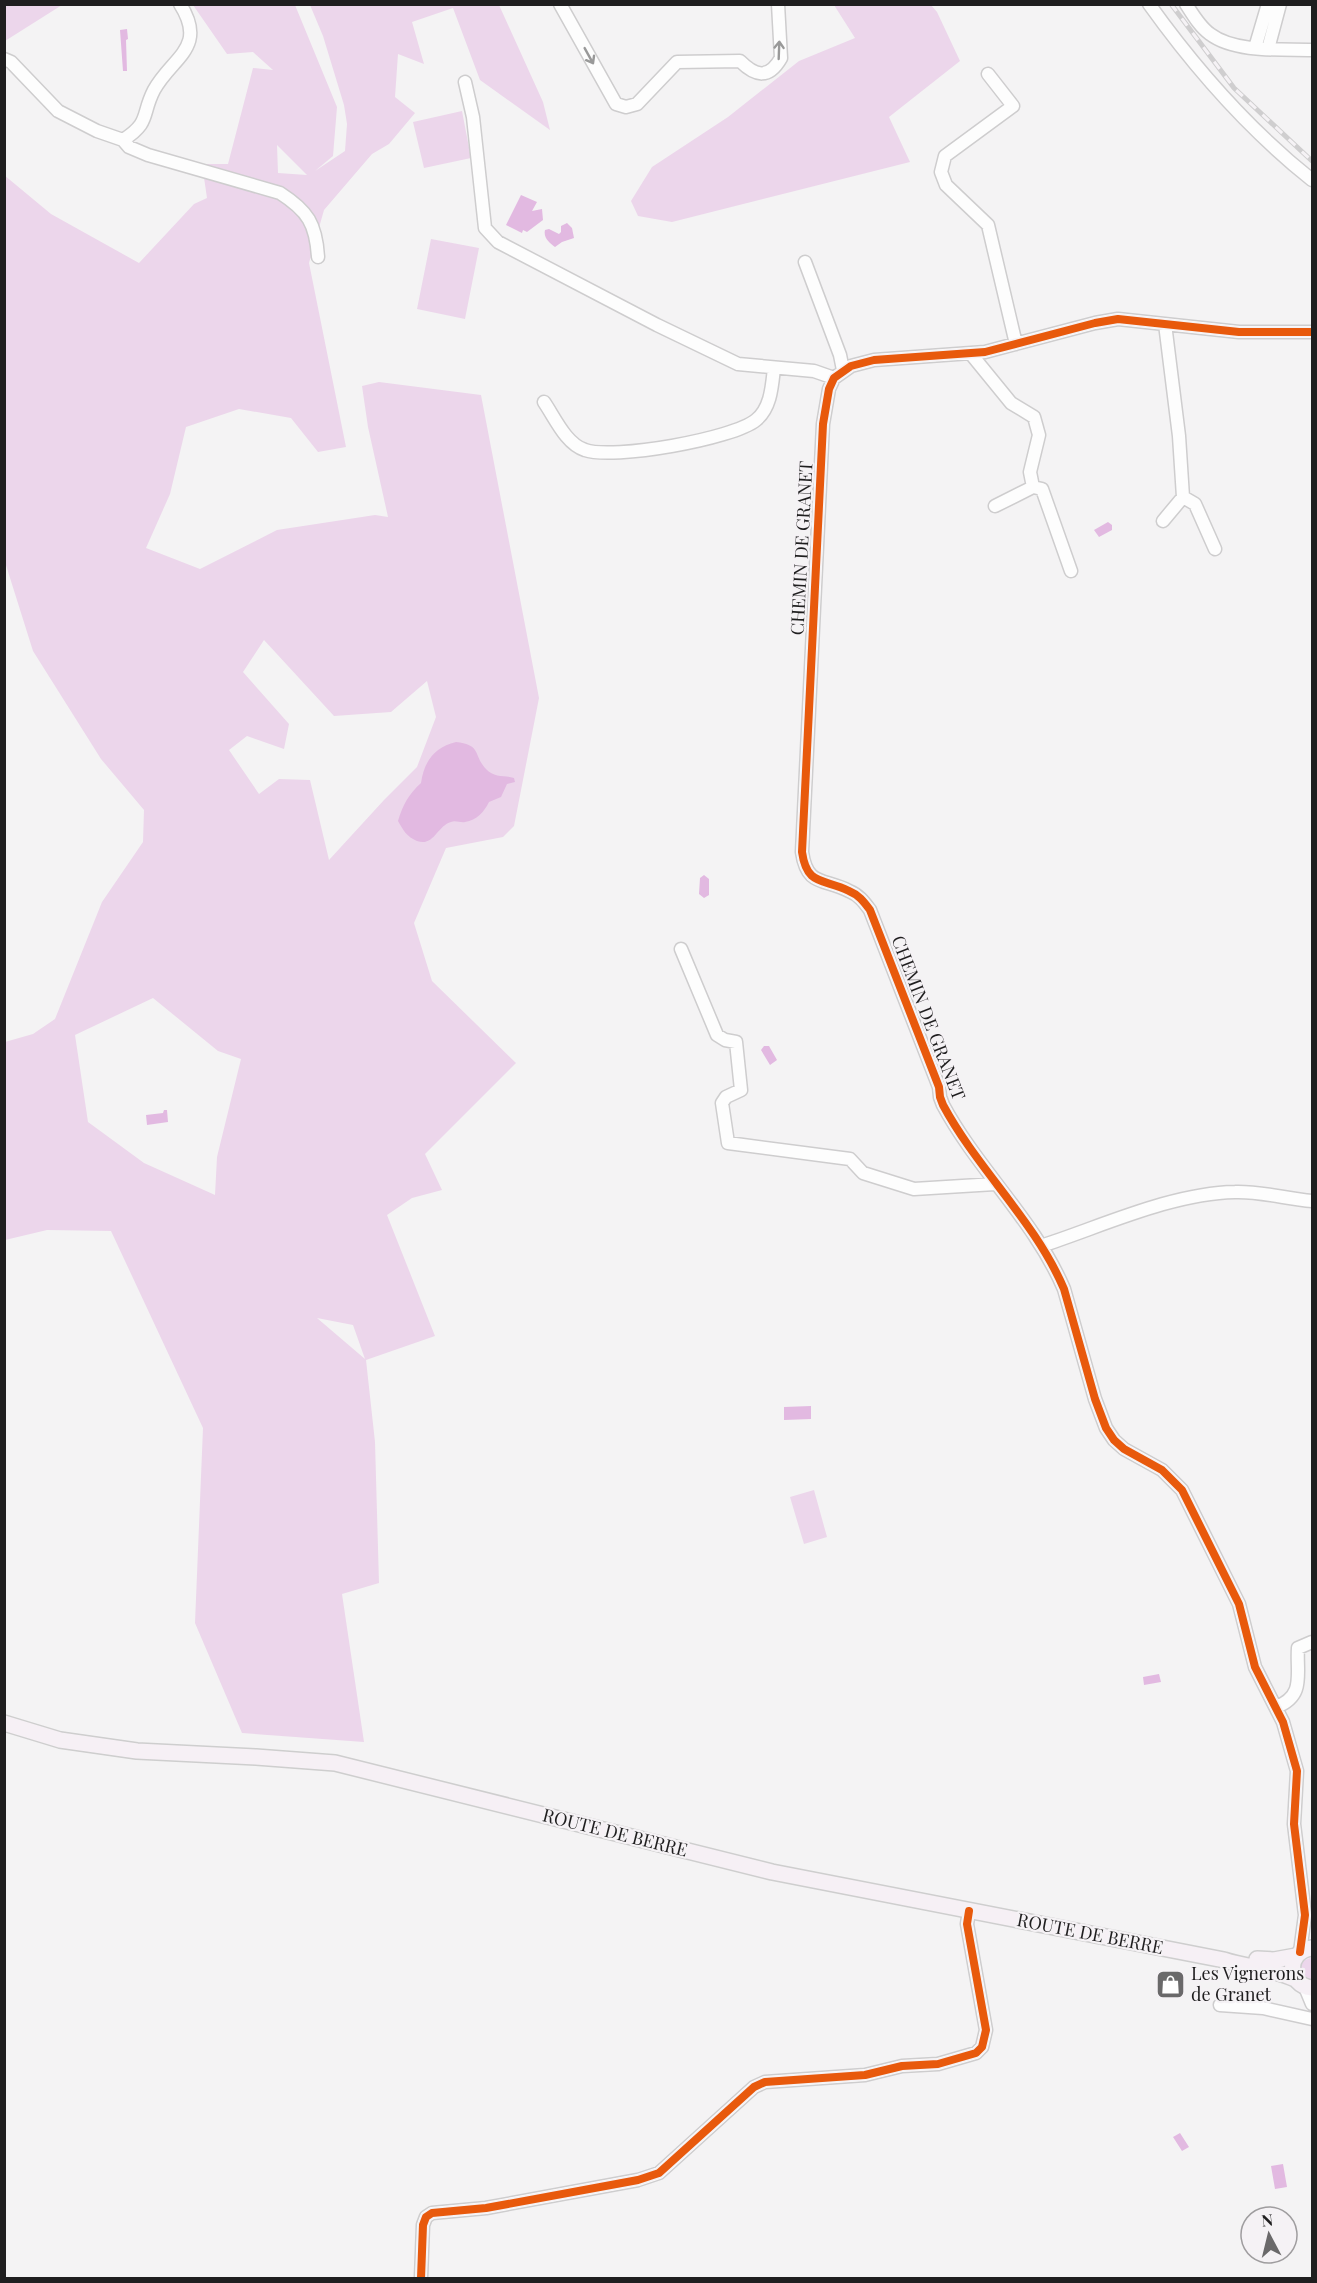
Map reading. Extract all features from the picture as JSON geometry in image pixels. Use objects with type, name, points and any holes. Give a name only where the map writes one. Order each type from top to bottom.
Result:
[{"type":"main road","name":"ROUTE DE BERRE","points":[[4,1723],[60,1740],[137,1750],[335,1763],[772,1872],[1272,1970],[1304,1985]]},
{"type":"main road","name":"ROUTE DE BERRE","points":[[1224,1960],[1238,1958],[1274,1960],[1303,1952]]},
{"type":"main road","points":[[1303,1952],[1292,1967],[1304,1985]]},
{"type":"street","points":[[123,140],[140,128],[145,120],[155,88],[186,50],[191,34],[180,4]]},
{"type":"street","points":[[560,4],[616,104],[626,107],[637,104],[677,62],[740,61],[750,71],[760,74],[767,73],[777,65],[781,58],[778,4]]},
{"type":"street","points":[[1149,4],[1187,57],[1232,108],[1276,151],[1312,180]]},
{"type":"street","points":[[1186,4],[1209,33],[1224,42],[1262,48],[1312,50]]},
{"type":"street","points":[[1262,48],[1268,4]]},
{"type":"street","points":[[1262,48],[1280,4]]},
{"type":"street","points":[[4,59],[11,62],[58,111],[97,131],[123,140],[129,147],[148,155],[280,193],[293,201],[311,221],[316,235],[318,257]]},
{"type":"street","points":[[988,74],[1013,106],[945,156],[941,172],[946,184],[988,225],[1016,344]]},
{"type":"street","points":[[465,82],[473,117],[485,228],[498,242],[657,325],[738,364],[838,374],[851,366],[874,360],[971,354],[1095,322],[1118,319],[1239,332],[1312,332]]},
{"type":"street","points":[[805,262],[840,355],[838,374]]},
{"type":"street","points":[[1163,521],[1183,498],[1179,436],[1164,324]]},
{"type":"street","points":[[971,354],[1011,403],[1034,417],[1039,435],[1030,472],[1033,487]]},
{"type":"street","points":[[544,402],[573,444],[585,450],[602,453],[685,444],[719,436],[756,420],[766,407],[772,390],[774,368]]},
{"type":"street","name":"CHEMIN DE GRANET","points":[[838,374],[829,389],[823,424],[802,852],[804,864],[808,874],[815,880],[850,891],[861,898],[870,910],[936,1080],[943,1105],[975,1158],[1041,1246],[1064,1289],[1095,1400],[1106,1428],[1124,1449],[1162,1470],[1182,1490],[1239,1604],[1255,1666],[1283,1722],[1297,1770],[1294,1824],[1305,1915],[1303,1952]]},
{"type":"street","points":[[995,506],[1033,487],[1042,489],[1071,571]]},
{"type":"street","points":[[1183,498],[1195,504],[1215,549]]},
{"type":"street","points":[[681,949],[717,1035],[725,1040],[736,1042],[741,1090],[726,1097],[722,1103],[728,1143],[850,1159],[862,1173],[914,1190],[995,1184]]},
{"type":"street","points":[[1041,1246],[1173,1202],[1213,1194],[1236,1192],[1312,1201]]},
{"type":"street","points":[[1276,1707],[1286,1704],[1299,1683],[1298,1648],[1312,1642]]},
{"type":"street","points":[[421,2278],[423,2225],[426,2217],[432,2213],[486,2208],[638,2180],[659,2173],[744,2094],[754,2086],[765,2082],[865,2075],[902,2066],[938,2064],[976,2053],[982,2047],[986,2030],[967,1924],[969,1911]]},
{"type":"street","name":"CHEMIN DE GRANET","points":[[1305,1915],[1312,1933]]},
{"type":"street","points":[[1304,1985],[1312,2004]]},
{"type":"street","points":[[1220,2005],[1263,2008],[1312,2019]]},
{"type":"shaded area","points":[[5,4],[62,4],[62,5],[5,41]]},
{"type":"shaded area","points":[[193,5],[295,5],[337,107],[333,156],[315,171],[345,151],[347,124],[344,105],[323,36],[310,5],[499,5],[543,102],[550,130],[480,80],[453,8],[412,22],[424,64],[398,54],[395,97],[415,113],[389,144],[372,154],[324,210],[309,263],[346,447],[318,452],[291,418],[239,409],[186,427],[170,494],[146,548],[200,569],[277,530],[375,515],[388,517],[368,427],[362,386],[379,382],[481,395],[539,698],[514,826],[503,837],[446,848],[414,923],[432,981],[516,1063],[425,1154],[442,1190],[412,1198],[387,1215],[435,1336],[366,1360],[375,1442],[379,1583],[342,1594],[364,1742],[242,1733],[195,1623],[203,1428],[111,1231],[47,1230],[5,1240],[5,1042],[33,1034],[55,1019],[102,902],[143,842],[144,810],[101,759],[33,651],[5,562],[4,175],[51,214],[139,263],[194,204],[207,198],[202,164],[228,164],[253,68],[273,70],[253,52],[227,54]],"holes":[[[277,145],[307,175],[278,173]],[[264,640],[334,716],[391,712],[427,681],[436,717],[417,767],[329,860],[310,780],[279,779],[259,794],[229,750],[247,736],[284,749],[289,724],[243,672]],[[153,998],[218,1051],[241,1059],[217,1157],[215,1195],[144,1163],[88,1122],[75,1035]],[[317,1318],[353,1325],[365,1359]]]},
{"type":"shaded area","points":[[834,5],[931,5],[937,12],[960,61],[889,117],[910,162],[672,222],[638,216],[631,201],[652,167],[728,117],[799,61],[855,38]]},
{"type":"shaded area","points":[[127,29],[127,71],[123,71],[120,30]]},
{"type":"shaded area","points":[[462,111],[471,158],[424,168],[413,122]]},
{"type":"shaded area","points":[[521,195],[537,202],[532,211],[542,209],[543,220],[527,232],[523,230],[522,233],[506,225]]},
{"type":"shaded area","points":[[567,223],[572,228],[574,238],[555,247],[546,238],[545,230],[549,229],[559,234],[561,226]]},
{"type":"shaded area","points":[[431,239],[479,248],[465,319],[417,309]]},
{"type":"shaded area","points":[[1108,522],[1112,525],[1112,530],[1099,537],[1094,530]]},
{"type":"shaded area","points":[[456,742],[473,748],[489,772],[514,778],[515,782],[507,784],[501,797],[489,802],[477,817],[465,822],[454,821],[446,824],[432,839],[417,841],[408,835],[398,821],[402,809],[410,795],[421,783],[425,768],[436,751]]},
{"type":"shaded area","points":[[704,875],[709,879],[709,895],[704,898],[699,894],[700,878]]},
{"type":"shaded area","points":[[764,1046],[769,1046],[777,1060],[770,1065],[761,1050]]},
{"type":"shaded area","points":[[167,1110],[168,1122],[147,1125],[146,1115],[163,1113]]},
{"type":"shaded area","points":[[811,1406],[811,1419],[784,1420],[784,1407]]},
{"type":"shaded area","points":[[814,1490],[827,1537],[804,1544],[790,1497]]},
{"type":"shaded area","points":[[1159,1674],[1161,1682],[1144,1685],[1143,1677]]},
{"type":"shaded area","points":[[1312,1957],[1312,1981],[1303,1976],[1301,1968],[1303,1961]]},
{"type":"shaded area","points":[[1180,2133],[1189,2147],[1182,2151],[1173,2137]]},
{"type":"shaded area","points":[[1283,2164],[1287,2187],[1275,2189],[1271,2166]]},
{"type":"railway","points":[[1171,4],[1234,88],[1312,161]]},
{"type":"cycle path","points":[[1300,1952],[1305,1915],[1294,1824],[1297,1771],[1283,1722],[1255,1667],[1239,1604],[1182,1490],[1162,1470],[1124,1449],[1106,1428],[1095,1399],[1064,1289],[1038,1241],[973,1152],[943,1105],[939,1087],[870,910],[853,893],[812,876],[804,863],[802,852],[823,424],[829,389],[834,378],[851,366],[874,360],[985,352],[1118,319],[1239,332],[1312,332]]},
{"type":"cycle path","points":[[421,2278],[423,2225],[426,2217],[432,2213],[486,2208],[638,2180],[659,2173],[754,2087],[765,2082],[865,2075],[902,2066],[938,2064],[976,2053],[982,2047],[986,2030],[967,1924],[969,1911]]},
{"type":"place","name":"Les Vignerons de Granet","points":[[1170,1984]]}]
